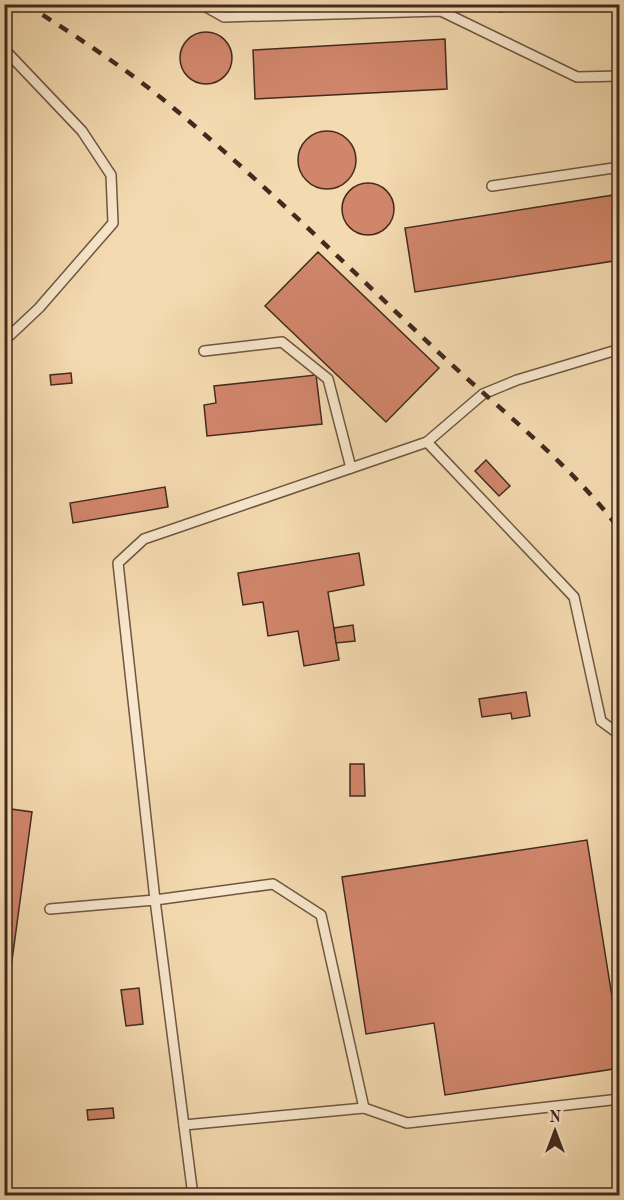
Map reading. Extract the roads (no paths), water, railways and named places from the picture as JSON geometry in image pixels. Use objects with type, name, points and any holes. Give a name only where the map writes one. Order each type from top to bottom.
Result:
[{"type":"lane","points":[[201,4],[224,17],[441,11],[577,77],[620,76]]},
{"type":"lane","points":[[4,49],[82,131],[111,175],[113,223],[39,308],[4,340]]},
{"type":"lane","points":[[492,186],[620,166]]},
{"type":"lane","points":[[204,351],[282,342],[328,379],[351,468]]},
{"type":"lane","points":[[194,1196],[154,900],[118,563],[144,539],[427,442],[483,394],[517,380],[620,349]]},
{"type":"lane","points":[[427,442],[574,597],[601,720],[620,735]]},
{"type":"lane","points":[[50,909],[154,900],[273,885],[321,915],[364,1108]]},
{"type":"lane","points":[[184,1125],[364,1108],[407,1123],[620,1099]]},
{"type":"railway","points":[[26,4],[136,79],[239,164],[435,349],[555,458],[600,505],[620,530]]}]
